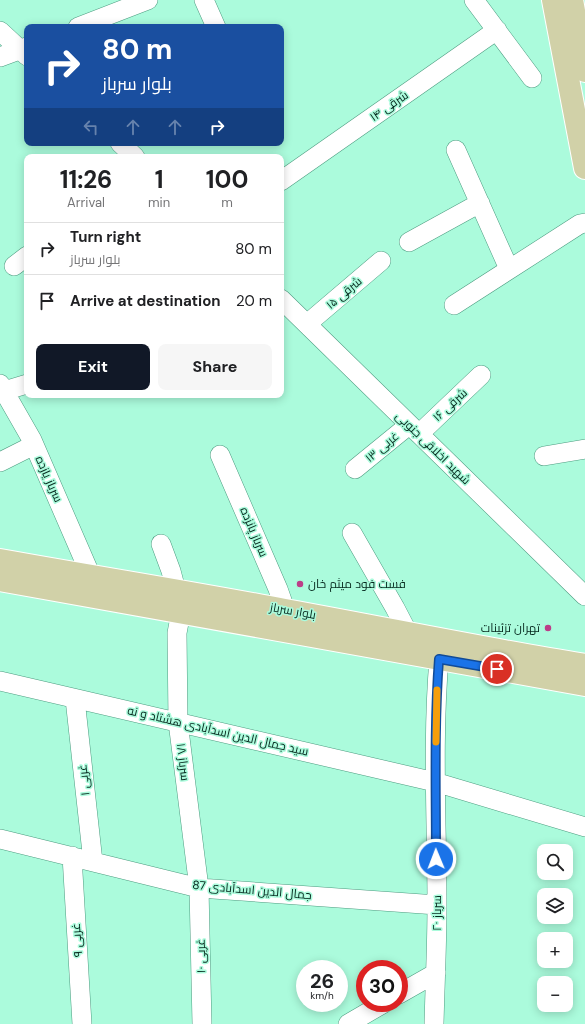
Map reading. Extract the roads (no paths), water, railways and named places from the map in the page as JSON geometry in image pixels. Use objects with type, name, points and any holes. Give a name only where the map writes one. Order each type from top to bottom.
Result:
[{"type":"main road","points":[[553,0],[585,168]]},
{"type":"main road","points":[[572,0],[585,71]]},
{"type":"main road","name":"بلوار سرباز","points":[[0,560],[176,590],[583,664]]},
{"type":"main road","name":"بلوار سرباز","points":[[0,580],[585,685]]},
{"type":"street","points":[[86,24],[147,0]]},
{"type":"street","points":[[204,0],[215,24]]},
{"type":"street","points":[[474,0],[532,78]]},
{"type":"street","name":"شرقی ۱۴","points":[[284,179],[497,30]]},
{"type":"street","points":[[0,31],[24,50]]},
{"type":"street","points":[[0,57],[24,51]]},
{"type":"street","points":[[123,146],[132,154]]},
{"type":"street","points":[[456,150],[509,269]]},
{"type":"street","points":[[409,242],[480,203]]},
{"type":"street","points":[[454,305],[580,224],[585,223]]},
{"type":"street","name":"شرقی ۱۵","points":[[307,324],[382,261]]},
{"type":"street","name":"شهید اخلاقی جنوبی","points":[[284,302],[585,596]]},
{"type":"street","name":"شرقی ۱۶","points":[[414,429],[481,376]]},
{"type":"street","points":[[2,388],[24,384]]},
{"type":"street","name":"سرباز یازده","points":[[2,388],[34,445],[91,576]]},
{"type":"street","name":"غربی ۱۳","points":[[355,470],[414,429]]},
{"type":"street","points":[[0,462],[34,445]]},
{"type":"street","points":[[544,456],[585,449]]},
{"type":"street","name":"سرباز پانزده","points":[[220,455],[278,589],[285,610]]},
{"type":"street","points":[[352,533],[408,633]]},
{"type":"street","points":[[161,544],[176,590]]},
{"type":"street","name":"سرباز ۱۸","points":[[181,612],[177,633],[178,722],[199,888]]},
{"type":"street","name":"سرباز ۲۰","points":[[434,1024],[437,905],[437,684],[439,659]]},
{"type":"street","name":"سید جمال الدین اسدآبادی هشتاد و نه","points":[[0,682],[436,782],[585,827]]},
{"type":"street","name":"غربی ۱","points":[[75,699],[93,862]]},
{"type":"street","name":"جمال الدین اسدآبادی 87","points":[[0,839],[199,888],[437,905]]},
{"type":"street","name":"غربی ۹","points":[[72,856],[82,1024]]},
{"type":"street","name":"غربی ۱۰","points":[[199,888],[202,1024]]},
{"type":"street","points":[[408,989],[436,973]]},
{"type":"street","points":[[348,1024],[369,1012]]},
{"type":"place","name":"فست فود میثم خان","points":[[300,584]]},
{"type":"place","name":"تهران تزئینات","points":[[548,628]]}]
